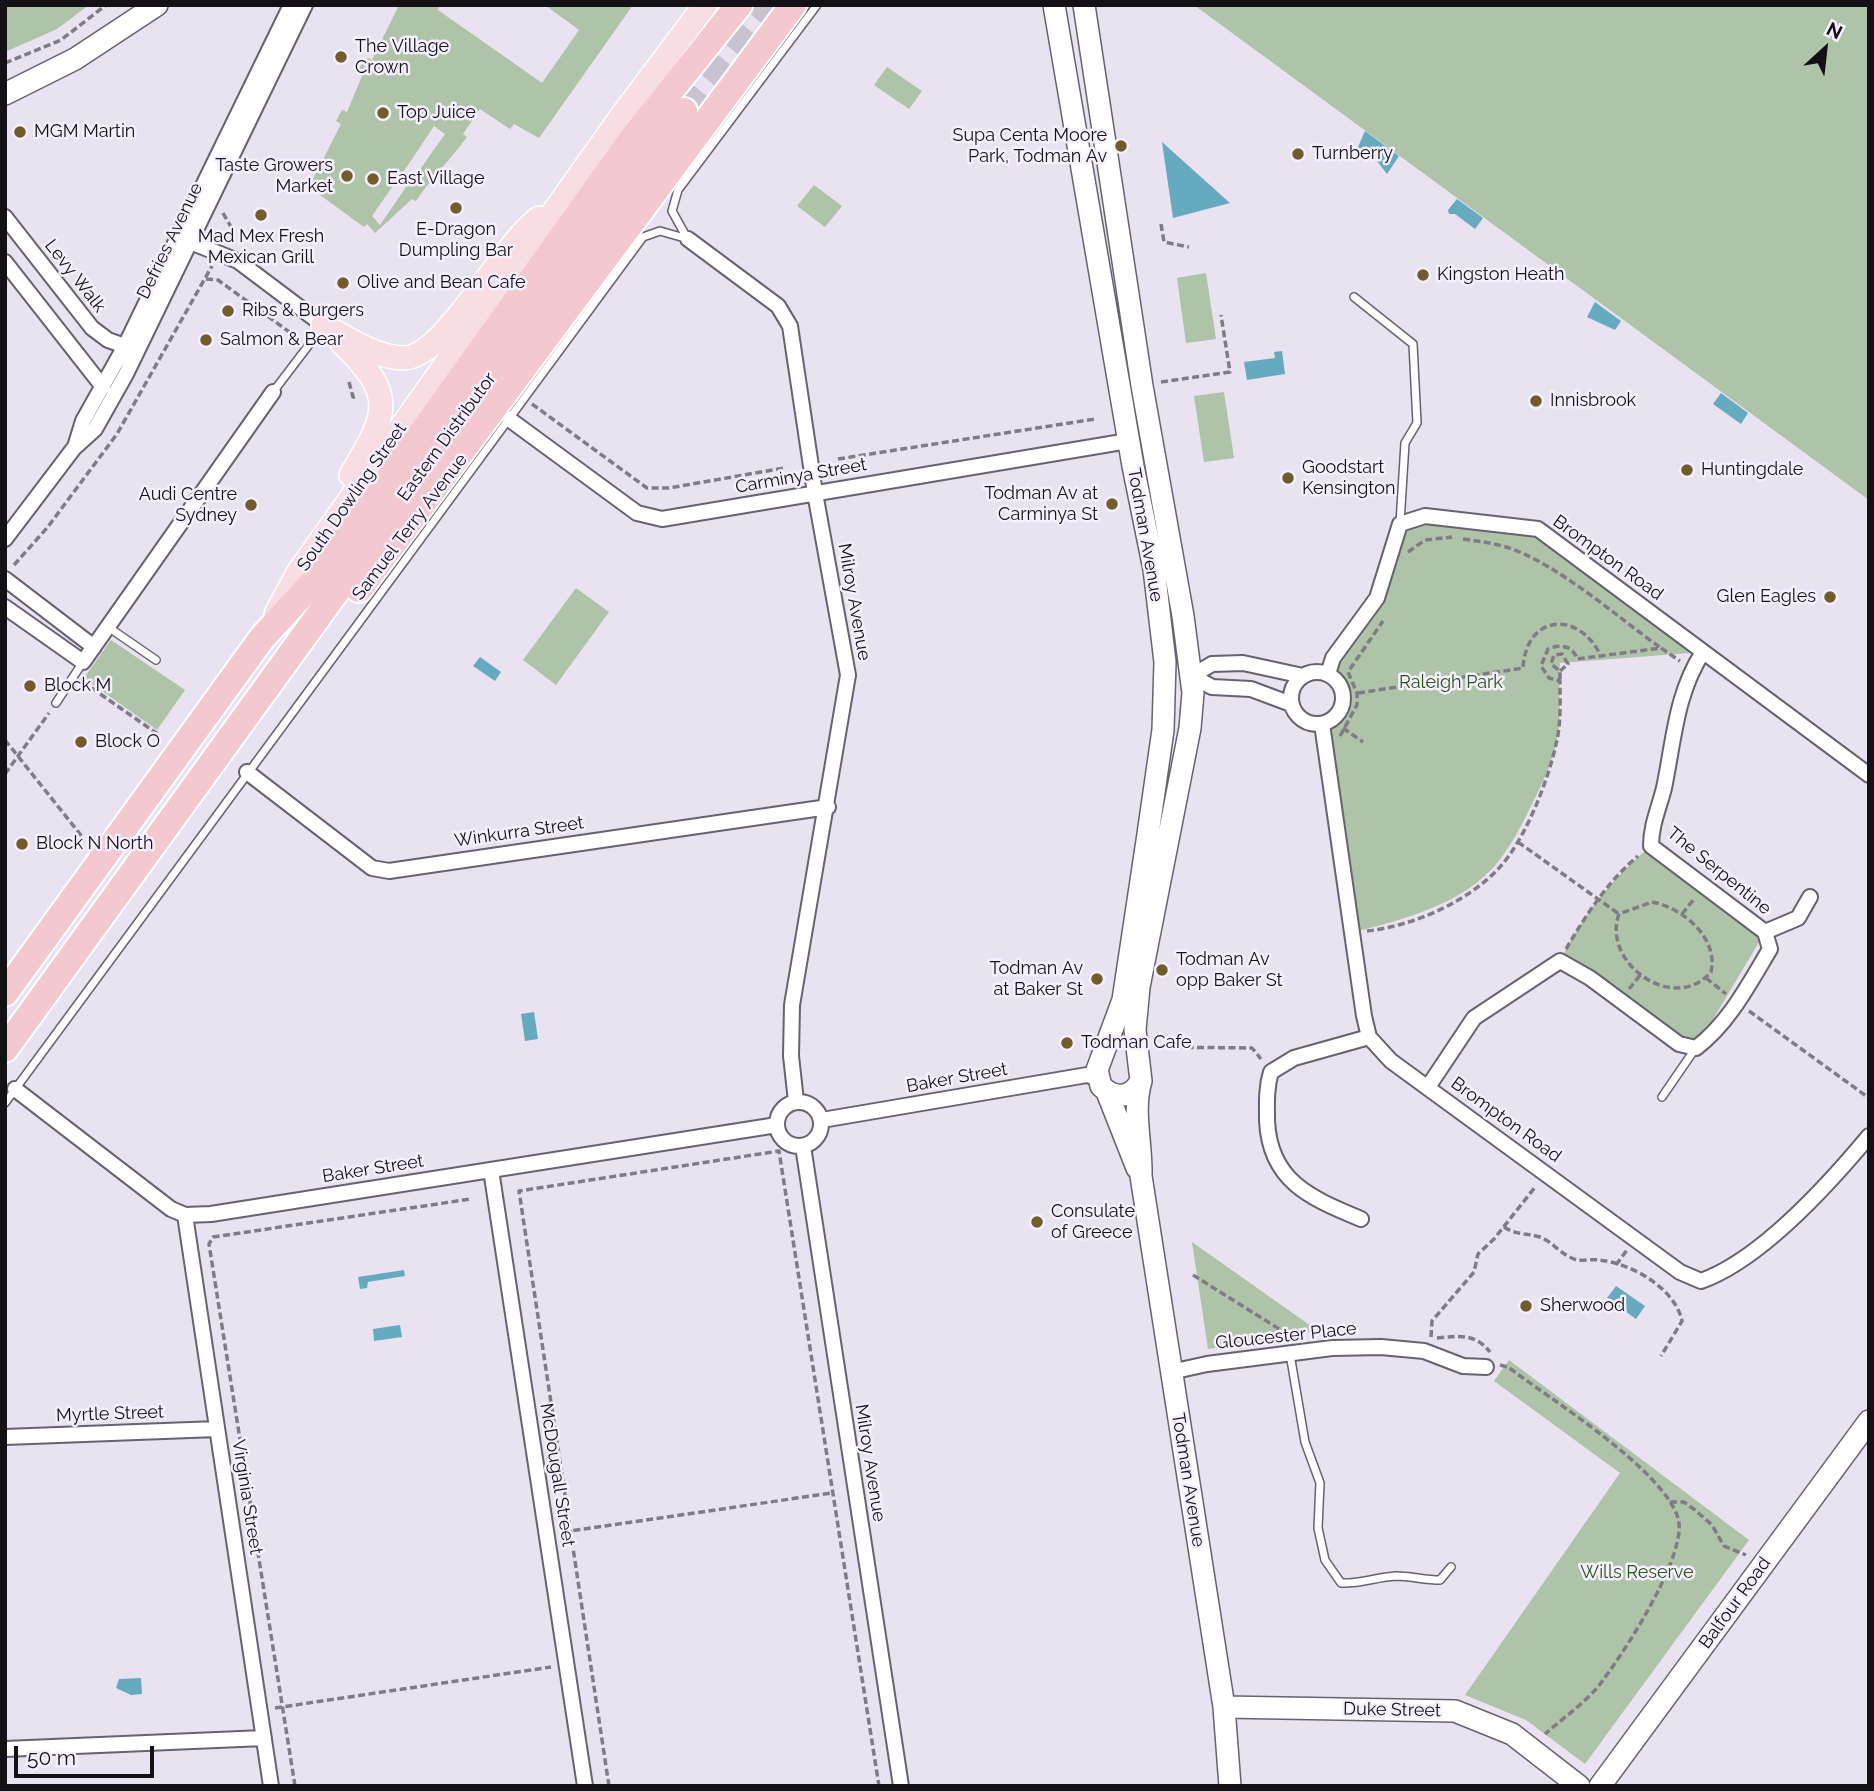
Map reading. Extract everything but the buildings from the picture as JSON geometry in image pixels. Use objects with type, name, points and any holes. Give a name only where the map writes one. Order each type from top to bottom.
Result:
[{"type":"highway","name":"Eastern Distributor","points":[[262,638],[320,575],[632,139],[739,5]]},
{"type":"highway","points":[[5,1049],[213,766],[287,682],[383,558],[629,221],[793,5]]},
{"type":"highway","name":"Eastern Distributor","points":[[213,766],[403,497],[684,111]]},
{"type":"highway","name":"South Dowling Street","points":[[6,992],[262,638]]},
{"type":"main road","points":[[5,94],[75,59],[157,5]]},
{"type":"main road","name":"South Dowling Street","points":[[262,638],[298,573],[558,206],[705,5]]},
{"type":"main road","name":"Todman Avenue","points":[[1054,5],[1158,602],[1166,681],[1160,752],[1123,1000],[1101,1078],[1141,1176]]},
{"type":"main road","name":"Todman Avenue","points":[[1084,5],[1142,386],[1192,676],[1190,728],[1139,987],[1136,1104],[1142,1147],[1141,1176],[1224,1707],[1230,1786]]},
{"type":"main road","points":[[323,325],[386,355],[408,358],[423,354],[440,339],[514,240],[530,224],[558,206]]},
{"type":"main road","points":[[298,573],[371,442],[381,411],[380,394],[372,373],[323,325]]},
{"type":"main road","points":[[1158,602],[1169,620],[1175,657],[1192,676],[1178,690],[1172,728],[1160,752]]},
{"type":"main road","points":[[1120,1051],[1128,1053],[1139,1064],[1137,1088],[1122,1096],[1101,1078],[1105,1056],[1120,1051]]},
{"type":"main road","name":"Balfour Road","points":[[1600,1786],[1869,1421]]},
{"type":"main road","name":"Duke Street","points":[[1224,1707],[1455,1712],[1512,1734],[1579,1786]]},
{"type":"street","name":"Defries Avenue","points":[[74,448],[83,421],[125,346],[291,5]]},
{"type":"street","name":"Defries Avenue","points":[[5,539],[74,448],[95,429],[126,374],[305,5]]},
{"type":"street","name":"Levy Walk","points":[[5,217],[92,328],[108,340],[125,346]]},
{"type":"street","name":"Milroy Avenue","points":[[688,239],[778,306],[790,326],[815,493],[848,675],[828,807],[792,1005],[790,1040],[796,1101]]},
{"type":"street","points":[[190,242],[238,261],[323,325]]},
{"type":"street","points":[[5,262],[103,387]]},
{"type":"street","points":[[5,607],[83,663],[273,392]]},
{"type":"street","name":"Carminya Street","points":[[509,419],[637,513],[663,519],[1128,441]]},
{"type":"street","name":"Brompton Road","points":[[1400,524],[1425,516],[1538,529],[1869,775]]},
{"type":"street","points":[[1328,674],[1333,659],[1377,598],[1400,524]]},
{"type":"street","points":[[5,579],[94,647]]},
{"type":"street","name":"The Serpentine","points":[[1696,1048],[1715,1031],[1737,1002],[1770,949],[1765,932],[1651,846],[1651,828],[1660,807],[1680,696],[1703,652]]},
{"type":"street","points":[[1192,676],[1212,664],[1242,663],[1303,676]]},
{"type":"street","points":[[1313,672],[1328,674],[1340,685],[1344,699],[1338,714],[1322,724],[1302,720],[1291,704],[1291,692],[1303,676],[1313,672]]},
{"type":"street","points":[[1192,676],[1212,687],[1251,689],[1291,704]]},
{"type":"street","points":[[1322,724],[1368,1037],[1294,1058],[1271,1072],[1267,1086],[1268,1145],[1283,1175],[1321,1202],[1361,1219]]},
{"type":"street","name":"Winkurra Street","points":[[247,772],[372,868],[389,871],[828,807]]},
{"type":"street","points":[[1765,932],[1798,918],[1810,897]]},
{"type":"street","points":[[1428,1087],[1474,1018],[1560,961],[1590,978],[1679,1044],[1696,1048]]},
{"type":"street","name":"Brompton Road","points":[[1368,1037],[1391,1061],[1680,1272],[1701,1281],[1720,1274],[1810,1202],[1869,1136]]},
{"type":"street","name":"Baker Street","points":[[822,1120],[1087,1075],[1101,1078]]},
{"type":"street","points":[[15,1090],[155,1198],[185,1214]]},
{"type":"street","points":[[796,1101],[810,1104],[822,1120],[815,1140],[803,1146],[788,1144],[777,1125],[779,1112],[796,1101]]},
{"type":"street","name":"Baker Street","points":[[185,1214],[211,1214],[777,1125]]},
{"type":"street","name":"Milroy Avenue","points":[[803,1146],[901,1786]]},
{"type":"street","name":"McDougall Street","points":[[491,1170],[585,1786]]},
{"type":"street","name":"Virginia Street","points":[[185,1214],[271,1786]]},
{"type":"street","name":"Gloucester Place","points":[[1171,1372],[1207,1364],[1332,1348],[1381,1347],[1424,1351],[1464,1366],[1490,1366]]},
{"type":"street","name":"Myrtle Street","points":[[5,1437],[217,1429]]},
{"type":"street","points":[[5,1749],[264,1738]]},
{"type":"lane","points":[[688,239],[672,211],[678,190],[817,5]]},
{"type":"lane","name":"Samuel Terry Avenue","points":[[5,1103],[643,237],[660,231],[688,239]]},
{"type":"lane","points":[[1354,297],[1413,344],[1418,423],[1405,443],[1400,524]]},
{"type":"lane","points":[[273,392],[323,325]]},
{"type":"lane","points":[[108,627],[156,660]]},
{"type":"lane","points":[[56,703],[83,663]]},
{"type":"lane","points":[[1662,1097],[1696,1048]]},
{"type":"lane","points":[[1290,1354],[1306,1442],[1320,1483],[1318,1528],[1325,1560],[1341,1583],[1360,1584],[1375,1578],[1398,1576],[1440,1580],[1451,1567]]},
{"type":"path","points":[[5,63],[61,40],[106,5]]},
{"type":"path","points":[[1161,224],[1164,242],[1189,247]]},
{"type":"path","points":[[205,279],[218,279],[309,346]]},
{"type":"path","points":[[1142,386],[1230,372],[1221,315]]},
{"type":"path","points":[[346,373],[353,397]]},
{"type":"path","points":[[525,399],[647,488],[668,488],[784,468]]},
{"type":"path","points":[[838,459],[1095,419]]},
{"type":"path","points":[[1405,565],[1408,551],[1425,540],[1452,537],[1507,547],[1530,557],[1579,588],[1692,669]]},
{"type":"path","points":[[1338,742],[1343,728],[1353,717],[1357,693],[1348,672],[1375,636],[1386,613]]},
{"type":"path","points":[[1357,693],[1523,668],[1523,655],[1532,638],[1539,630],[1552,625],[1565,624],[1580,629],[1590,637],[1601,656]]},
{"type":"path","points":[[1560,681],[1549,678],[1541,666],[1548,649],[1563,646],[1572,650],[1577,659]]},
{"type":"path","points":[[1560,671],[1564,670],[1569,661],[1577,659],[1661,648]]},
{"type":"path","points":[[1560,671],[1551,664],[1554,655],[1562,654],[1569,661]]},
{"type":"path","points":[[1351,933],[1392,928],[1425,916],[1474,888],[1499,867],[1518,842],[1541,791],[1558,739],[1560,671]]},
{"type":"path","points":[[75,677],[159,735]]},
{"type":"path","points":[[6,771],[56,703]]},
{"type":"path","points":[[1343,728],[1363,742]]},
{"type":"path","points":[[5,740],[84,839]]},
{"type":"path","points":[[1518,842],[1619,914]]},
{"type":"path","points":[[1560,961],[1599,899],[1621,871],[1651,846]]},
{"type":"path","points":[[1652,902],[1674,908],[1699,931],[1712,954],[1711,972],[1696,986],[1676,990],[1641,974],[1619,950],[1615,926],[1619,914],[1652,902]]},
{"type":"path","points":[[1368,918],[1370,931]]},
{"type":"path","points":[[1706,978],[1723,991]]},
{"type":"path","points":[[1737,1002],[1869,1098]]},
{"type":"path","points":[[1139,1064],[1252,1048],[1271,1072]]},
{"type":"path","points":[[609,1786],[519,1191],[779,1151],[879,1786]]},
{"type":"path","points":[[1530,1747],[1596,1689],[1637,1629],[1677,1551],[1679,1518],[1660,1486],[1635,1463],[1507,1367],[1490,1366],[1492,1354],[1475,1338],[1431,1338],[1432,1321],[1474,1272],[1478,1254],[1504,1227],[1546,1173]]},
{"type":"path","points":[[295,1786],[209,1244],[213,1237],[471,1199]]},
{"type":"path","points":[[1504,1227],[1514,1234],[1542,1238],[1578,1260],[1600,1259],[1639,1273],[1670,1295],[1679,1307],[1682,1321],[1661,1356]]},
{"type":"path","points":[[1193,1275],[1294,1338]]},
{"type":"path","points":[[547,1535],[855,1490]]},
{"type":"path","points":[[1669,1502],[1684,1502],[1712,1525],[1724,1546],[1746,1555],[1761,1567]]},
{"type":"path","points":[[259,1710],[567,1665]]},
{"type":"green space","points":[[5,5],[89,5],[57,29],[5,52]]},
{"type":"green space","points":[[399,5],[440,5],[438,10],[542,83],[579,30],[545,5],[633,5],[539,138],[514,124],[510,129],[480,109],[463,134],[467,137],[416,201],[412,199],[375,233],[367,224],[364,227],[309,187],[341,124],[336,121],[342,110],[347,112],[364,71],[359,68],[368,58],[372,60]],"holes":[[[434,126],[445,134],[412,181],[402,174]],[[397,180],[406,187],[380,225],[372,216]]]},
{"type":"green space","points":[[1194,5],[1869,5],[1869,500]]},
{"type":"green space","points":[[887,67],[922,91],[909,109],[874,85]]},
{"type":"green space","points":[[814,185],[842,206],[825,227],[797,206]]},
{"type":"green space","points":[[1206,273],[1216,339],[1186,343],[1177,278]]},
{"type":"green space","points":[[1224,392],[1234,458],[1204,462],[1194,396]]},
{"type":"green space","name":"Raleigh Park","points":[[1425,516],[1538,529],[1703,652],[1560,663],[1559,727],[1553,756],[1525,818],[1498,862],[1484,877],[1449,900],[1410,916],[1351,933],[1322,724],[1341,708],[1343,694],[1328,674],[1377,598],[1400,524]]},
{"type":"green space","points":[[576,588],[609,612],[556,685],[523,660]]},
{"type":"green space","points":[[111,640],[185,690],[157,730],[84,678]]},
{"type":"green space","points":[[1651,846],[1765,932],[1696,1048],[1560,961],[1599,899],[1623,871]]},
{"type":"green space","points":[[1192,1242],[1318,1331],[1208,1349]]},
{"type":"green space","name":"Wills Reserve","points":[[1509,1360],[1749,1540],[1585,1764],[1526,1720],[1465,1695],[1620,1473],[1494,1381]]},
{"type":"water","points":[[1365,131],[1399,156],[1387,174],[1367,148],[1363,151],[1358,147]]},
{"type":"water","points":[[1162,142],[1230,203],[1173,218]]},
{"type":"water","points":[[1457,199],[1483,218],[1475,229],[1455,214],[1449,214],[1448,210]]},
{"type":"water","points":[[1595,302],[1621,321],[1615,330],[1587,317]]},
{"type":"water","points":[[1282,351],[1285,374],[1247,380],[1244,362],[1275,358],[1274,352]]},
{"type":"water","points":[[1721,393],[1748,413],[1741,424],[1713,404]]},
{"type":"water","points":[[480,657],[501,672],[495,681],[473,666]]},
{"type":"water","points":[[534,1012],[538,1039],[525,1041],[521,1014]]},
{"type":"water","points":[[404,1270],[405,1276],[368,1282],[367,1288],[360,1289],[358,1277]]},
{"type":"water","points":[[1616,1286],[1645,1306],[1636,1319],[1607,1298]]},
{"type":"water","points":[[400,1325],[402,1337],[374,1341],[373,1329]]},
{"type":"water","points":[[141,1678],[142,1694],[131,1695],[116,1688],[119,1679]]},
{"type":"tunnel","points":[[684,111],[771,5]]},
{"type":"place","name":"The Village Crown","points":[[341,57]]},
{"type":"place","name":"Top Juice","points":[[383,113]]},
{"type":"place","name":"MGM Martin","points":[[20,132]]},
{"type":"place","name":"Supa Centa Moore Park, Todman Av","points":[[1121,146]]},
{"type":"place","name":"Turnberry","points":[[1298,154]]},
{"type":"place","name":"Taste Growers Market","points":[[347,176]]},
{"type":"place","name":"East Village","points":[[373,179]]},
{"type":"place","name":"E-Dragon Dumpling Bar","points":[[456,208]]},
{"type":"place","name":"Mad Mex Fresh Mexican Grill","points":[[261,215]]},
{"type":"place","name":"Kingston Heath","points":[[1423,275]]},
{"type":"place","name":"Olive and Bean Cafe","points":[[343,283]]},
{"type":"place","name":"Ribs & Burgers","points":[[228,311]]},
{"type":"place","name":"Salmon & Bear","points":[[206,340]]},
{"type":"place","name":"Innisbrook","points":[[1536,401]]},
{"type":"place","name":"Huntingdale","points":[[1687,470]]},
{"type":"place","name":"Goodstart Kensington","points":[[1288,478]]},
{"type":"place","name":"Todman Av at Carminya St","points":[[1112,504]]},
{"type":"place","name":"Audi Centre Sydney","points":[[251,505]]},
{"type":"place","name":"Glen Eagles","points":[[1830,597]]},
{"type":"place","name":"Block M","points":[[30,686]]},
{"type":"place","name":"Block O","points":[[81,742]]},
{"type":"place","name":"Block N North","points":[[22,844]]},
{"type":"place","name":"Todman Av opp Baker St","points":[[1162,970]]},
{"type":"place","name":"Todman Av at Baker St","points":[[1097,979]]},
{"type":"place","name":"Todman Cafe","points":[[1067,1043]]},
{"type":"place","name":"Consulate of Greece","points":[[1037,1222]]},
{"type":"place","name":"Sherwood","points":[[1526,1306]]}]
